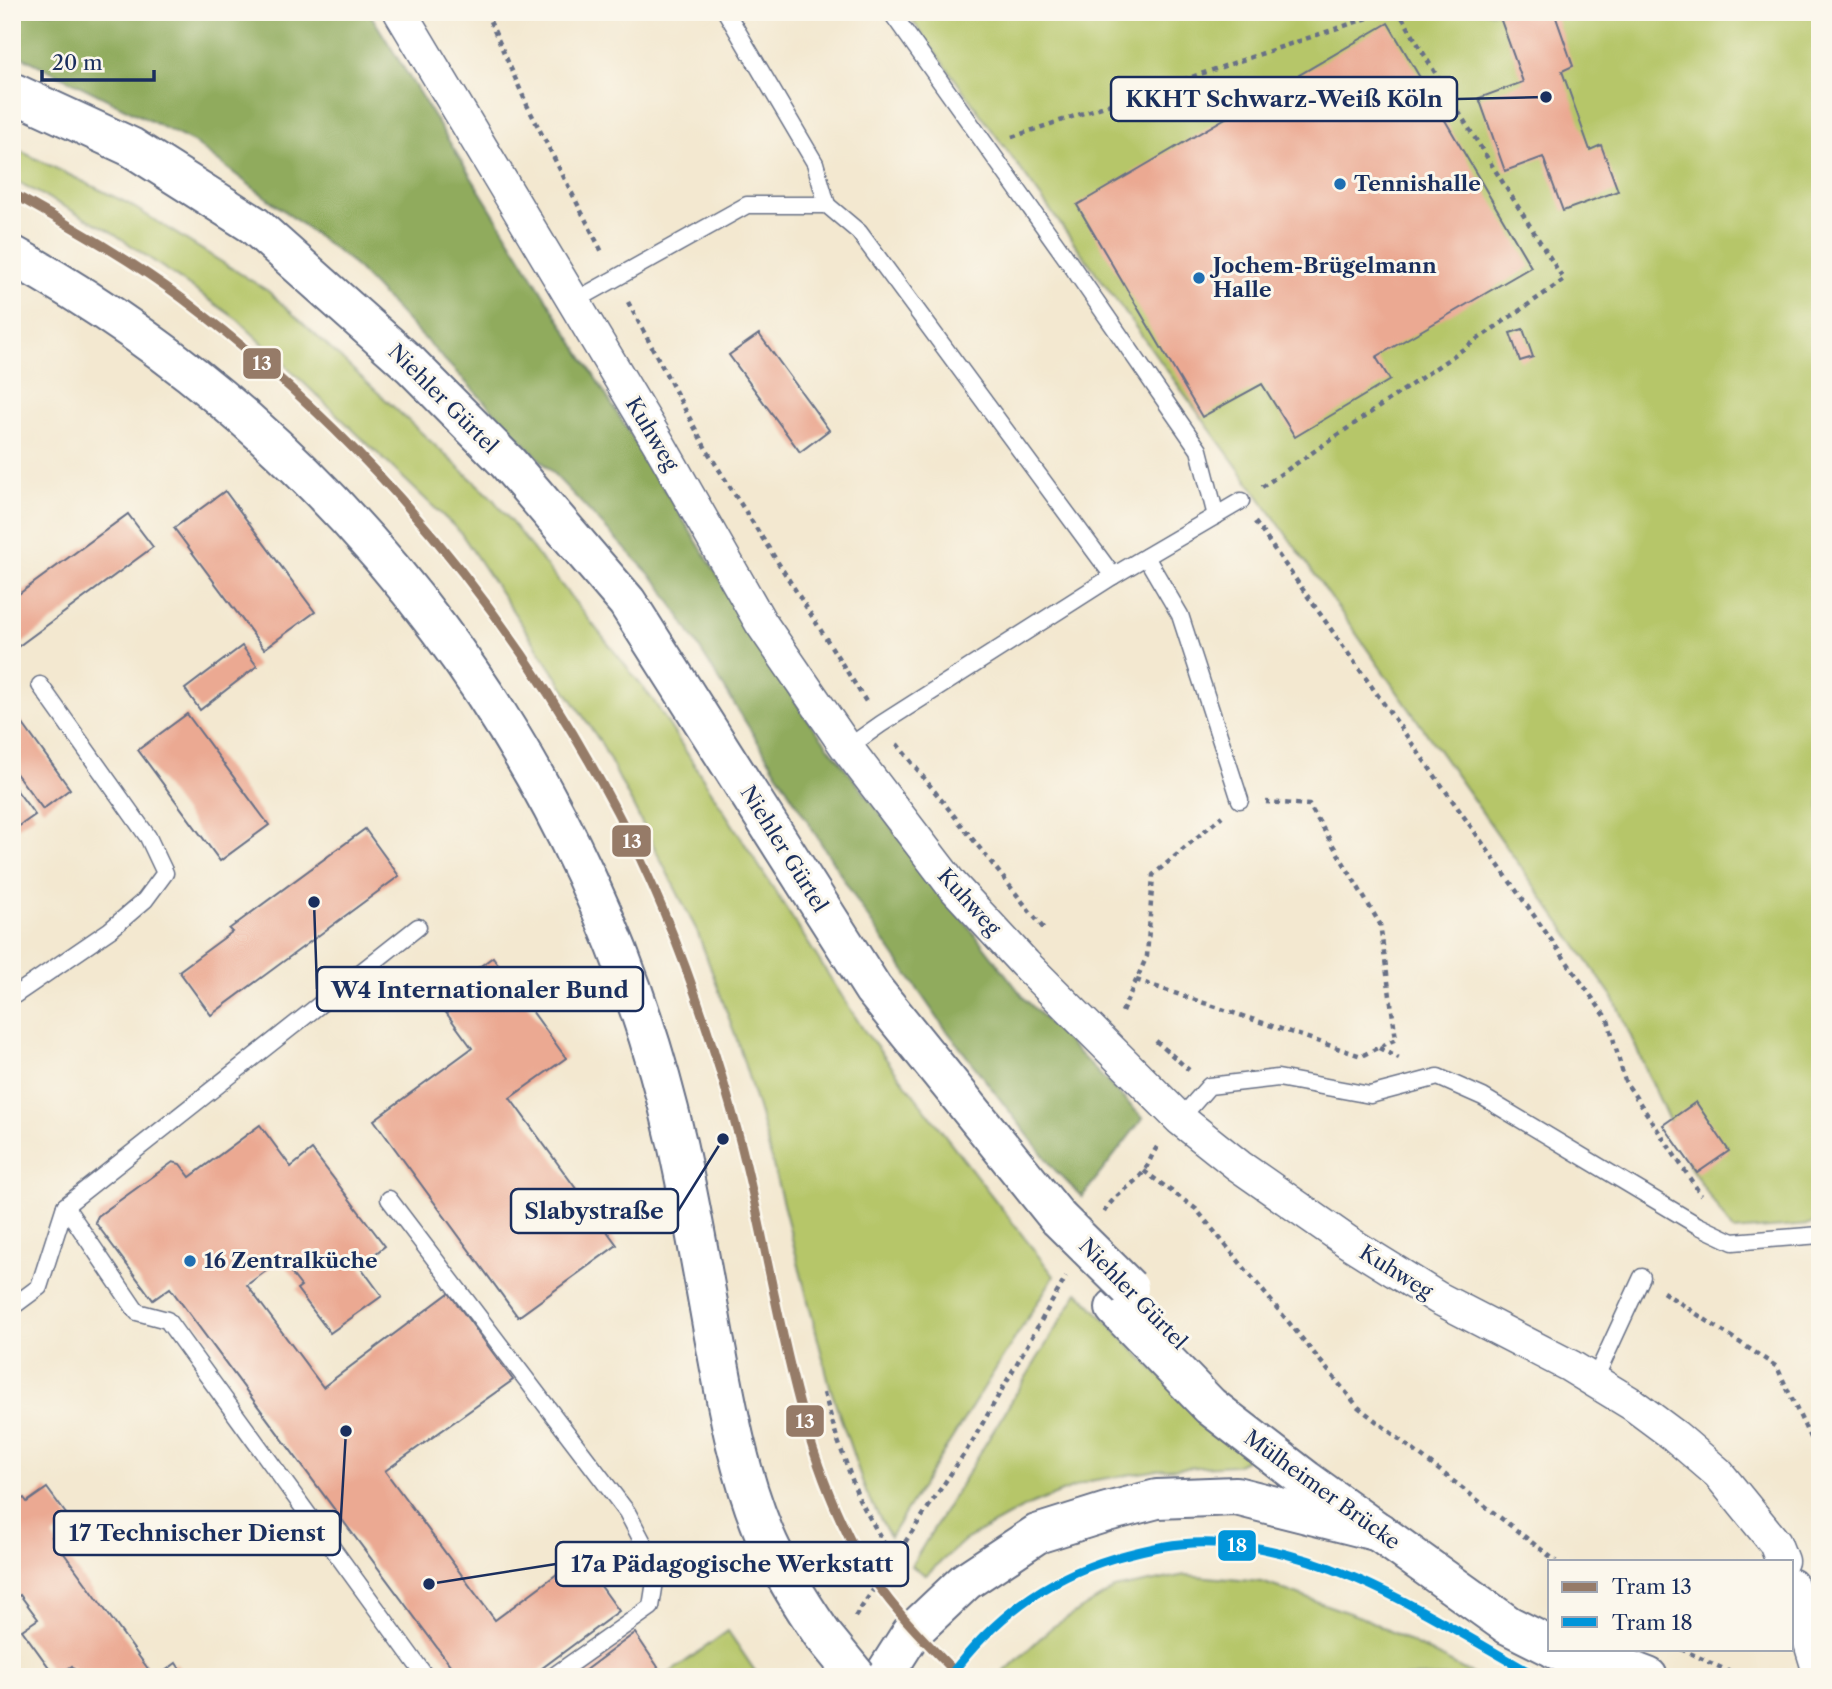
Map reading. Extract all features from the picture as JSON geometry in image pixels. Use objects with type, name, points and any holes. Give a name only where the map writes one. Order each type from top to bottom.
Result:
[{"type":"main road","name":"Niehler Gürtel","points":[[12,92],[131,148],[254,225],[411,365],[508,463],[626,602],[873,989],[1115,1308]]},
{"type":"main road","name":"Niehler Gürtel","points":[[12,113],[76,141],[209,217],[344,329],[513,491],[665,690],[859,1004],[1053,1229],[1129,1288],[1212,1378],[1265,1425],[1489,1586],[1548,1622]]},
{"type":"main road","points":[[12,255],[120,321],[200,380],[277,447],[348,519],[416,598],[475,678],[512,736],[576,853],[640,1010],[676,1139],[727,1408],[742,1471],[765,1536],[796,1597],[836,1631],[857,1677]]},
{"type":"main road","name":"Mülheimer Brücke","points":[[1115,1308],[1210,1406],[1306,1480],[1508,1625],[1548,1645]]},
{"type":"main road","points":[[883,1677],[911,1633],[966,1581],[1037,1534],[1107,1512],[1157,1499],[1236,1496],[1379,1532]]},
{"type":"main road","points":[[1558,1650],[1629,1674]]},
{"type":"main road","points":[[1594,1650],[1629,1674]]},
{"type":"street","name":"Kuhweg","points":[[400,12],[659,444],[761,623],[847,748],[951,884],[1025,964],[1180,1119],[1239,1166],[1348,1242],[1438,1298],[1570,1366],[1632,1404],[1718,1473],[1775,1543],[1783,1560]]},
{"type":"street","points":[[1794,1592],[1820,1676]]},
{"type":"lane","points":[[726,12],[815,163],[827,205],[859,232],[1113,576]]},
{"type":"lane","points":[[891,12],[1199,450],[1216,516]]},
{"type":"lane","points":[[573,302],[747,205],[827,205]]},
{"type":"lane","points":[[847,748],[1113,576],[1241,501]]},
{"type":"lane","points":[[1146,557],[1180,615],[1240,800]]},
{"type":"lane","points":[[12,997],[110,930],[145,900],[165,873],[148,836],[40,685]]},
{"type":"lane","points":[[12,1307],[39,1287],[65,1206],[418,927]]},
{"type":"lane","points":[[1180,1119],[1209,1086],[1278,1078],[1370,1095],[1437,1077],[1483,1097],[1697,1225],[1733,1242],[1820,1236]]},
{"type":"lane","points":[[389,1199],[627,1512],[657,1569],[651,1607],[552,1677]]},
{"type":"lane","points":[[65,1206],[138,1312],[167,1320],[426,1677]]},
{"type":"lane","points":[[1594,1381],[1642,1278]]},
{"type":"path","points":[[486,12],[527,105],[706,449],[881,724],[1044,929]]},
{"type":"path","points":[[985,146],[1386,12]]},
{"type":"path","points":[[1399,12],[1564,280],[1241,501],[1608,1020],[1625,1081],[1733,1242]]},
{"type":"path","points":[[1122,1012],[1136,980],[1147,956],[1153,875],[1240,800],[1309,805],[1380,924],[1396,1039],[1361,1056],[1136,980]]},
{"type":"path","points":[[1113,1005],[1131,1021]]},
{"type":"path","points":[[1151,1037],[1209,1086]]},
{"type":"path","points":[[1103,1213],[1110,1201],[1144,1171],[1196,1209],[1358,1407],[1555,1560]]},
{"type":"path","points":[[836,1631],[856,1615],[972,1442],[1069,1273]]},
{"type":"path","points":[[1642,1278],[1777,1367],[1820,1460]]},
{"type":"path","points":[[824,1393],[859,1499],[894,1561]]},
{"type":"path","points":[[1683,1650],[1741,1677]]},
{"type":"green space","points":[[12,12],[369,12],[804,715],[1025,999],[1143,1118],[1082,1197],[1055,1170],[941,1023],[866,915],[660,585],[350,261],[193,142],[12,52]]},
{"type":"green space","points":[[906,12],[1820,12],[1820,1221],[1809,1225],[1733,1231],[1690,1167],[1614,999],[1276,520]]},
{"type":"green space","points":[[12,147],[127,203],[268,291],[492,498],[653,700],[863,1029],[1054,1276],[890,1537],[866,1492],[831,1390],[760,1115],[737,1040],[697,931],[601,743],[460,532],[238,320],[109,230],[12,179]]},
{"type":"green space","points":[[1078,1292],[1160,1376],[1249,1458],[1236,1465],[1165,1469],[1089,1481],[1025,1507],[965,1540],[926,1575],[911,1566]]},
{"type":"green space","points":[[1185,1575],[1262,1582],[1366,1619],[1478,1677],[999,1677],[1051,1628],[1114,1589]]},
{"type":"green space","points":[[728,1631],[759,1677],[664,1677]]},
{"type":"building","points":[[1498,12],[1554,12],[1573,66],[1562,71],[1590,150],[1601,145],[1618,191],[1563,211],[1543,157],[1505,171],[1479,98],[1523,82]]},
{"type":"building","points":[[1388,23],[1531,267],[1376,357],[1390,380],[1295,437],[1262,384],[1202,417],[1077,205]]},
{"type":"building","points":[[1523,329],[1533,357],[1520,361],[1510,333]]},
{"type":"building","points":[[759,334],[829,430],[800,452],[729,355]]},
{"type":"building","points":[[225,491],[315,612],[264,649],[174,528]]},
{"type":"building","points":[[128,514],[153,547],[12,651],[12,599]]},
{"type":"building","points":[[242,646],[257,666],[200,710],[185,689]]},
{"type":"building","points":[[12,709],[70,789],[43,809],[12,768]]},
{"type":"building","points":[[187,714],[269,825],[220,861],[138,750]]},
{"type":"building","points":[[12,784],[35,815],[12,831]]},
{"type":"building","points":[[365,829],[399,876],[211,1015],[179,971],[232,932],[229,929]]},
{"type":"building","points":[[493,957],[566,1058],[510,1098],[617,1245],[518,1317],[374,1120],[472,1048],[436,999]]},
{"type":"building","points":[[1696,1102],[1729,1151],[1697,1173],[1663,1125]]},
{"type":"building","points":[[260,1125],[291,1167],[312,1150],[385,1246],[360,1266],[382,1296],[330,1333],[297,1289],[301,1286],[281,1260],[247,1285],[323,1387],[449,1293],[513,1380],[385,1471],[495,1620],[580,1557],[619,1611],[530,1677],[459,1677],[170,1288],[153,1300],[95,1222],[98,1216],[173,1162],[180,1164],[190,1177]]},
{"type":"building","points":[[47,1488],[72,1522],[52,1537],[154,1677],[80,1677],[72,1666],[56,1677],[22,1630],[38,1619],[20,1595],[12,1601],[12,1506],[24,1498],[27,1502]]},
{"type":"building","points":[[635,1633],[662,1673],[657,1677],[576,1677]]},
{"type":"building","points":[[176,1663],[185,1677],[157,1677]]},
{"type":"tram line","name":"13","points":[[12,193],[163,284],[250,353],[313,409],[373,469],[429,531],[530,665],[617,812],[655,890],[687,971],[739,1137],[800,1406],[816,1459],[836,1510],[860,1558],[882,1591],[906,1621],[960,1677]]},
{"type":"tram line","name":"18","points":[[949,1677],[1002,1619],[1065,1577],[1114,1558],[1175,1544],[1200,1543],[1257,1548],[1300,1558],[1341,1572],[1422,1611],[1538,1677]]},
{"type":"place","name":"KKHT Schwarz-Weiß Köln","points":[[1546,97]]},
{"type":"place","name":"Tennishalle","points":[[1340,184]]},
{"type":"place","name":"Jochem-Brügelmann Halle","points":[[1199,278]]},
{"type":"place","name":"W4 Internationaler Bund","points":[[314,902]]},
{"type":"place","name":"Slabystraße","points":[[723,1139]]},
{"type":"place","name":"16 Zentralküche","points":[[190,1261]]},
{"type":"place","name":"17 Technischer Dienst","points":[[346,1431]]},
{"type":"place","name":"17a Pädagogische Werkstatt","points":[[429,1584]]}]
